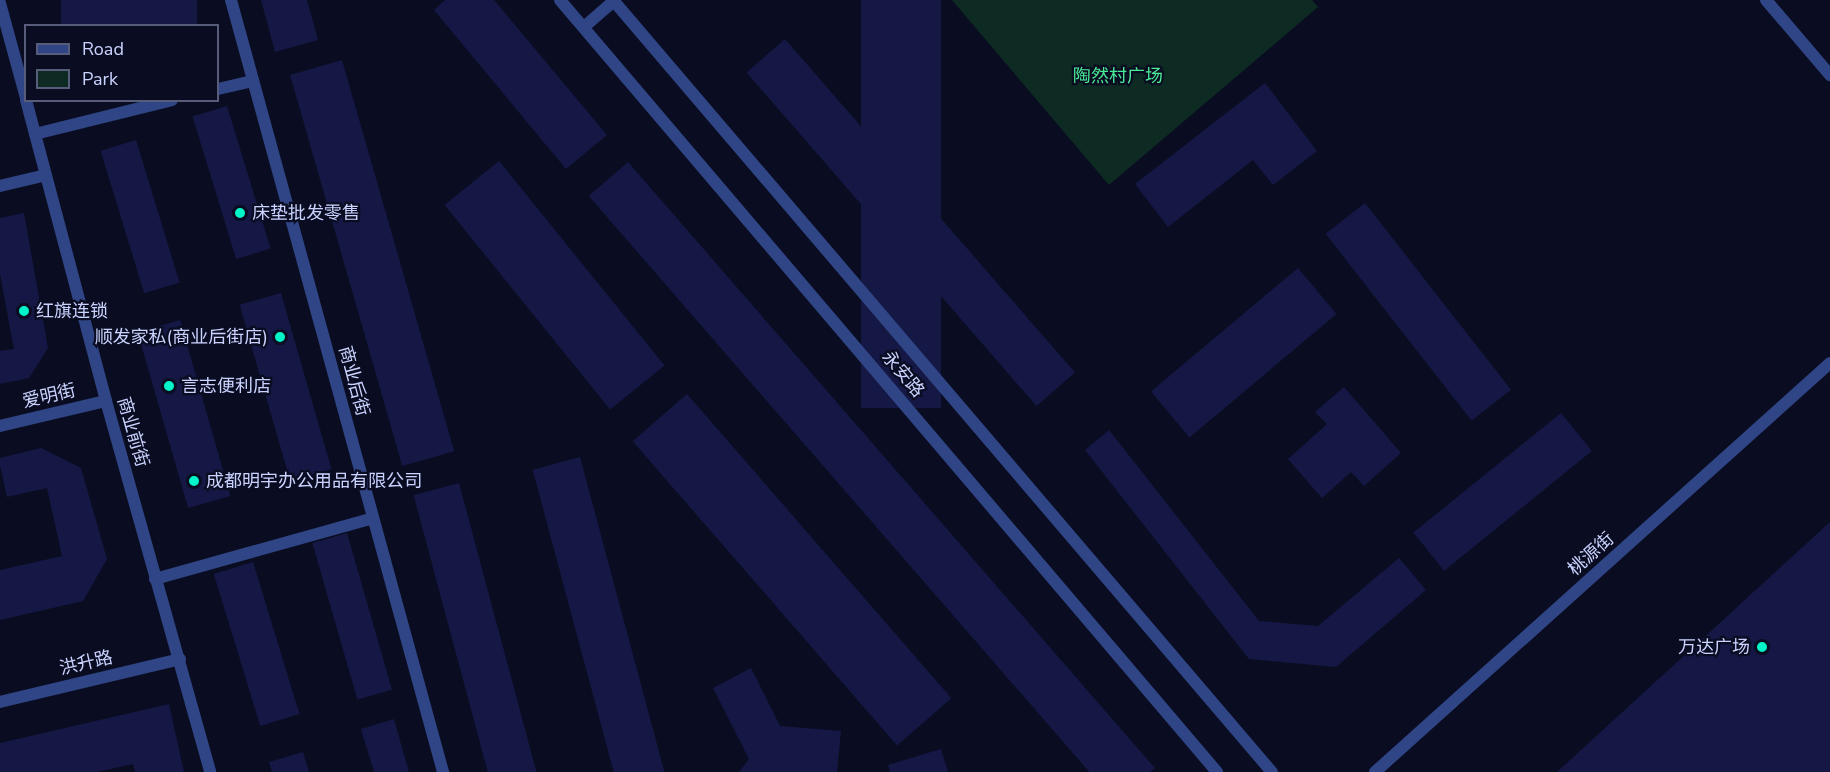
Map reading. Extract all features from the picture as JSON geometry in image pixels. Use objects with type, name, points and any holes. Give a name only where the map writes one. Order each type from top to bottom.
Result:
[{"type":"street","name":"商业后街","points":[[231,0],[443,772]]},
{"type":"street","name":"永安路","points":[[560,0],[1217,772]]},
{"type":"street","points":[[584,27],[614,0],[1272,772]]},
{"type":"street","points":[[1766,0],[1830,75]]},
{"type":"street","name":"商业前街","points":[[0,3],[24,92]]},
{"type":"street","points":[[219,89],[253,81]]},
{"type":"street","name":"商业前街","points":[[27,102],[106,401],[210,772]]},
{"type":"street","points":[[35,134],[164,102]]},
{"type":"street","points":[[0,186],[46,176]]},
{"type":"street","name":"桃源街","points":[[1375,772],[1830,363]]},
{"type":"street","name":"爱明街","points":[[0,426],[106,401]]},
{"type":"street","points":[[155,579],[373,518]]},
{"type":"street","name":"洪升路","points":[[0,702],[180,659]]},
{"type":"green space","name":"陶然村广场","points":[[952,0],[1312,0],[1318,7],[1109,185]]},
{"type":"building","points":[[61,0],[197,0],[197,24],[61,24]]},
{"type":"building","points":[[261,0],[307,0],[318,40],[275,52]]},
{"type":"building","points":[[445,0],[494,0],[607,135],[566,169],[434,10]]},
{"type":"building","points":[[861,0],[941,0],[941,408],[861,408]]},
{"type":"building","points":[[785,39],[1075,373],[1036,406],[747,72]]},
{"type":"building","points":[[342,60],[454,451],[402,466],[290,75]]},
{"type":"building","points":[[1265,83],[1317,151],[1273,185],[1253,160],[1168,227],[1135,184]]},
{"type":"building","points":[[227,106],[271,248],[236,259],[193,117]]},
{"type":"building","points":[[136,140],[180,282],[144,293],[101,151]]},
{"type":"building","points":[[499,161],[665,365],[610,409],[445,205]]},
{"type":"building","points":[[628,162],[1155,768],[1150,772],[1089,772],[589,196]]},
{"type":"building","points":[[1365,203],[1511,390],[1472,421],[1326,234]]},
{"type":"building","name":"红旗连锁","points":[[24,213],[48,348],[29,378],[0,384],[0,351],[14,349],[0,274],[0,218]]},
{"type":"building","points":[[1298,268],[1337,314],[1189,437],[1151,391]]},
{"type":"building","points":[[281,293],[331,469],[290,481],[240,305]]},
{"type":"building","points":[[180,320],[230,496],[188,508],[138,332]]},
{"type":"building","points":[[1344,387],[1401,453],[1364,486],[1351,472],[1322,498],[1288,459],[1327,424],[1315,412]]},
{"type":"building","points":[[687,394],[951,698],[897,745],[633,441]]},
{"type":"building","points":[[1561,413],[1592,451],[1444,571],[1413,533]]},
{"type":"building","points":[[1109,430],[1259,621],[1318,626],[1399,558],[1426,590],[1336,667],[1249,659],[1085,450]]},
{"type":"building","points":[[41,448],[81,468],[107,559],[83,601],[0,620],[0,570],[62,556],[47,488],[7,497],[0,465],[0,458]]},
{"type":"building","points":[[580,457],[664,772],[614,772],[533,470]]},
{"type":"building","points":[[459,483],[536,772],[488,772],[414,495]]},
{"type":"building","name":"万达广场","points":[[1830,522],[1830,772],[1557,772]]},
{"type":"building","points":[[347,533],[392,690],[357,700],[312,543]]},
{"type":"building","points":[[253,562],[299,714],[260,726],[214,574]]},
{"type":"building","points":[[751,668],[780,726],[841,731],[837,772],[739,772],[749,759],[713,688]]},
{"type":"building","points":[[169,704],[184,772],[135,772],[133,764],[97,772],[0,772],[0,743]]},
{"type":"building","points":[[394,719],[409,772],[374,772],[361,729]]},
{"type":"building","points":[[941,749],[948,772],[890,772],[888,765]]},
{"type":"building","points":[[303,752],[309,772],[272,772],[269,762]]},
{"type":"place","name":"床垫批发零售","points":[[240,213]]},
{"type":"place","name":"红旗连锁","points":[[24,311]]},
{"type":"place","name":"顺发家私(商业后街店)","points":[[280,337]]},
{"type":"place","name":"言志便利店","points":[[169,386]]},
{"type":"place","name":"成都明宇办公用品有限公司","points":[[194,481]]},
{"type":"place","name":"万达广场","points":[[1762,647]]}]
